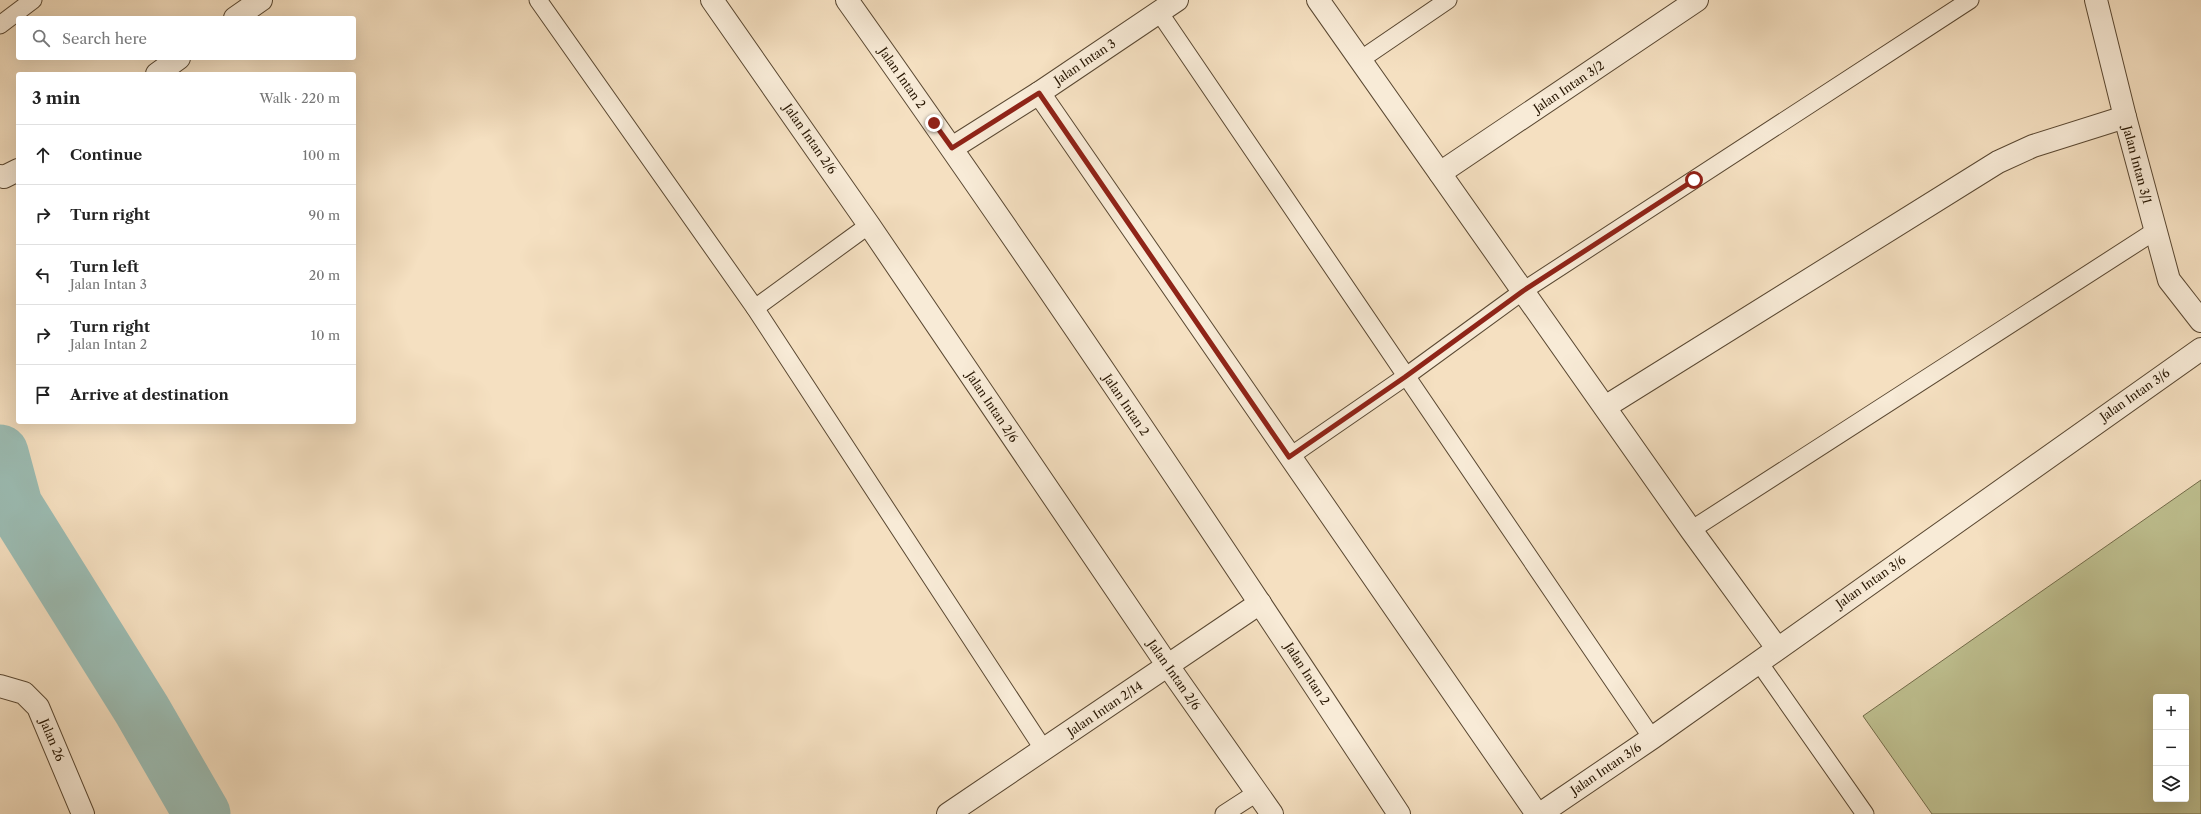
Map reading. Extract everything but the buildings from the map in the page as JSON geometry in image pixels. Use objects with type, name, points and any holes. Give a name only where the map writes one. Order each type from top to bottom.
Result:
[{"type":"street","points":[[238,16],[261,0]]},
{"type":"street","name":"Jalan Intan 2/6","points":[[712,0],[869,225],[1168,666],[1272,814]]},
{"type":"street","name":"Jalan Intan 2","points":[[846,0],[952,148],[1260,603],[1399,814]]},
{"type":"street","name":"Jalan Intan 3","points":[[952,148],[1039,93],[1177,0]]},
{"type":"street","points":[[1318,0],[1691,530],[1777,648]]},
{"type":"street","name":"Jalan Intan 3/2","points":[[1440,173],[1697,0]]},
{"type":"street","name":"Jalan Intan 3/1","points":[[2096,0],[2124,117],[2169,280],[2201,321]]},
{"type":"street","points":[[160,72],[176,60]]},
{"type":"street","points":[[1039,93],[1289,457],[1538,814]]},
{"type":"street","points":[[1604,407],[1998,162],[2033,146],[2124,117]]},
{"type":"street","points":[[0,176],[4,177],[16,171]]},
{"type":"street","name":"Jalan Intan 3/6","points":[[1538,814],[1652,738],[1758,661],[2201,348]]},
{"type":"street","name":"Jalan Intan 2/14","points":[[948,814],[1260,603]]},
{"type":"street","name":"Jalan 26","points":[[0,686],[24,693],[38,707],[83,814]]},
{"type":"lane","points":[[0,25],[33,0]]},
{"type":"lane","points":[[538,0],[755,308],[1044,750]]},
{"type":"lane","points":[[1360,60],[1448,0]]},
{"type":"lane","points":[[1289,457],[1405,377],[1523,291],[1970,0]]},
{"type":"lane","points":[[1159,12],[1405,377],[1652,738]]},
{"type":"lane","points":[[755,308],[869,225]]},
{"type":"lane","points":[[1691,530],[2155,231]]},
{"type":"lane","points":[[1758,661],[1865,814]]},
{"type":"lane","points":[[1224,814],[1258,792]]},
{"type":"green space","points":[[2201,480],[2201,814],[1932,814],[1863,716]]},
{"type":"waterway","points":[[0,453],[14,505],[142,710],[202,814]]},
{"type":"route","points":[[934,123],[952,148],[1039,93],[1289,457],[1405,377],[1523,291],[1694,180]]}]
